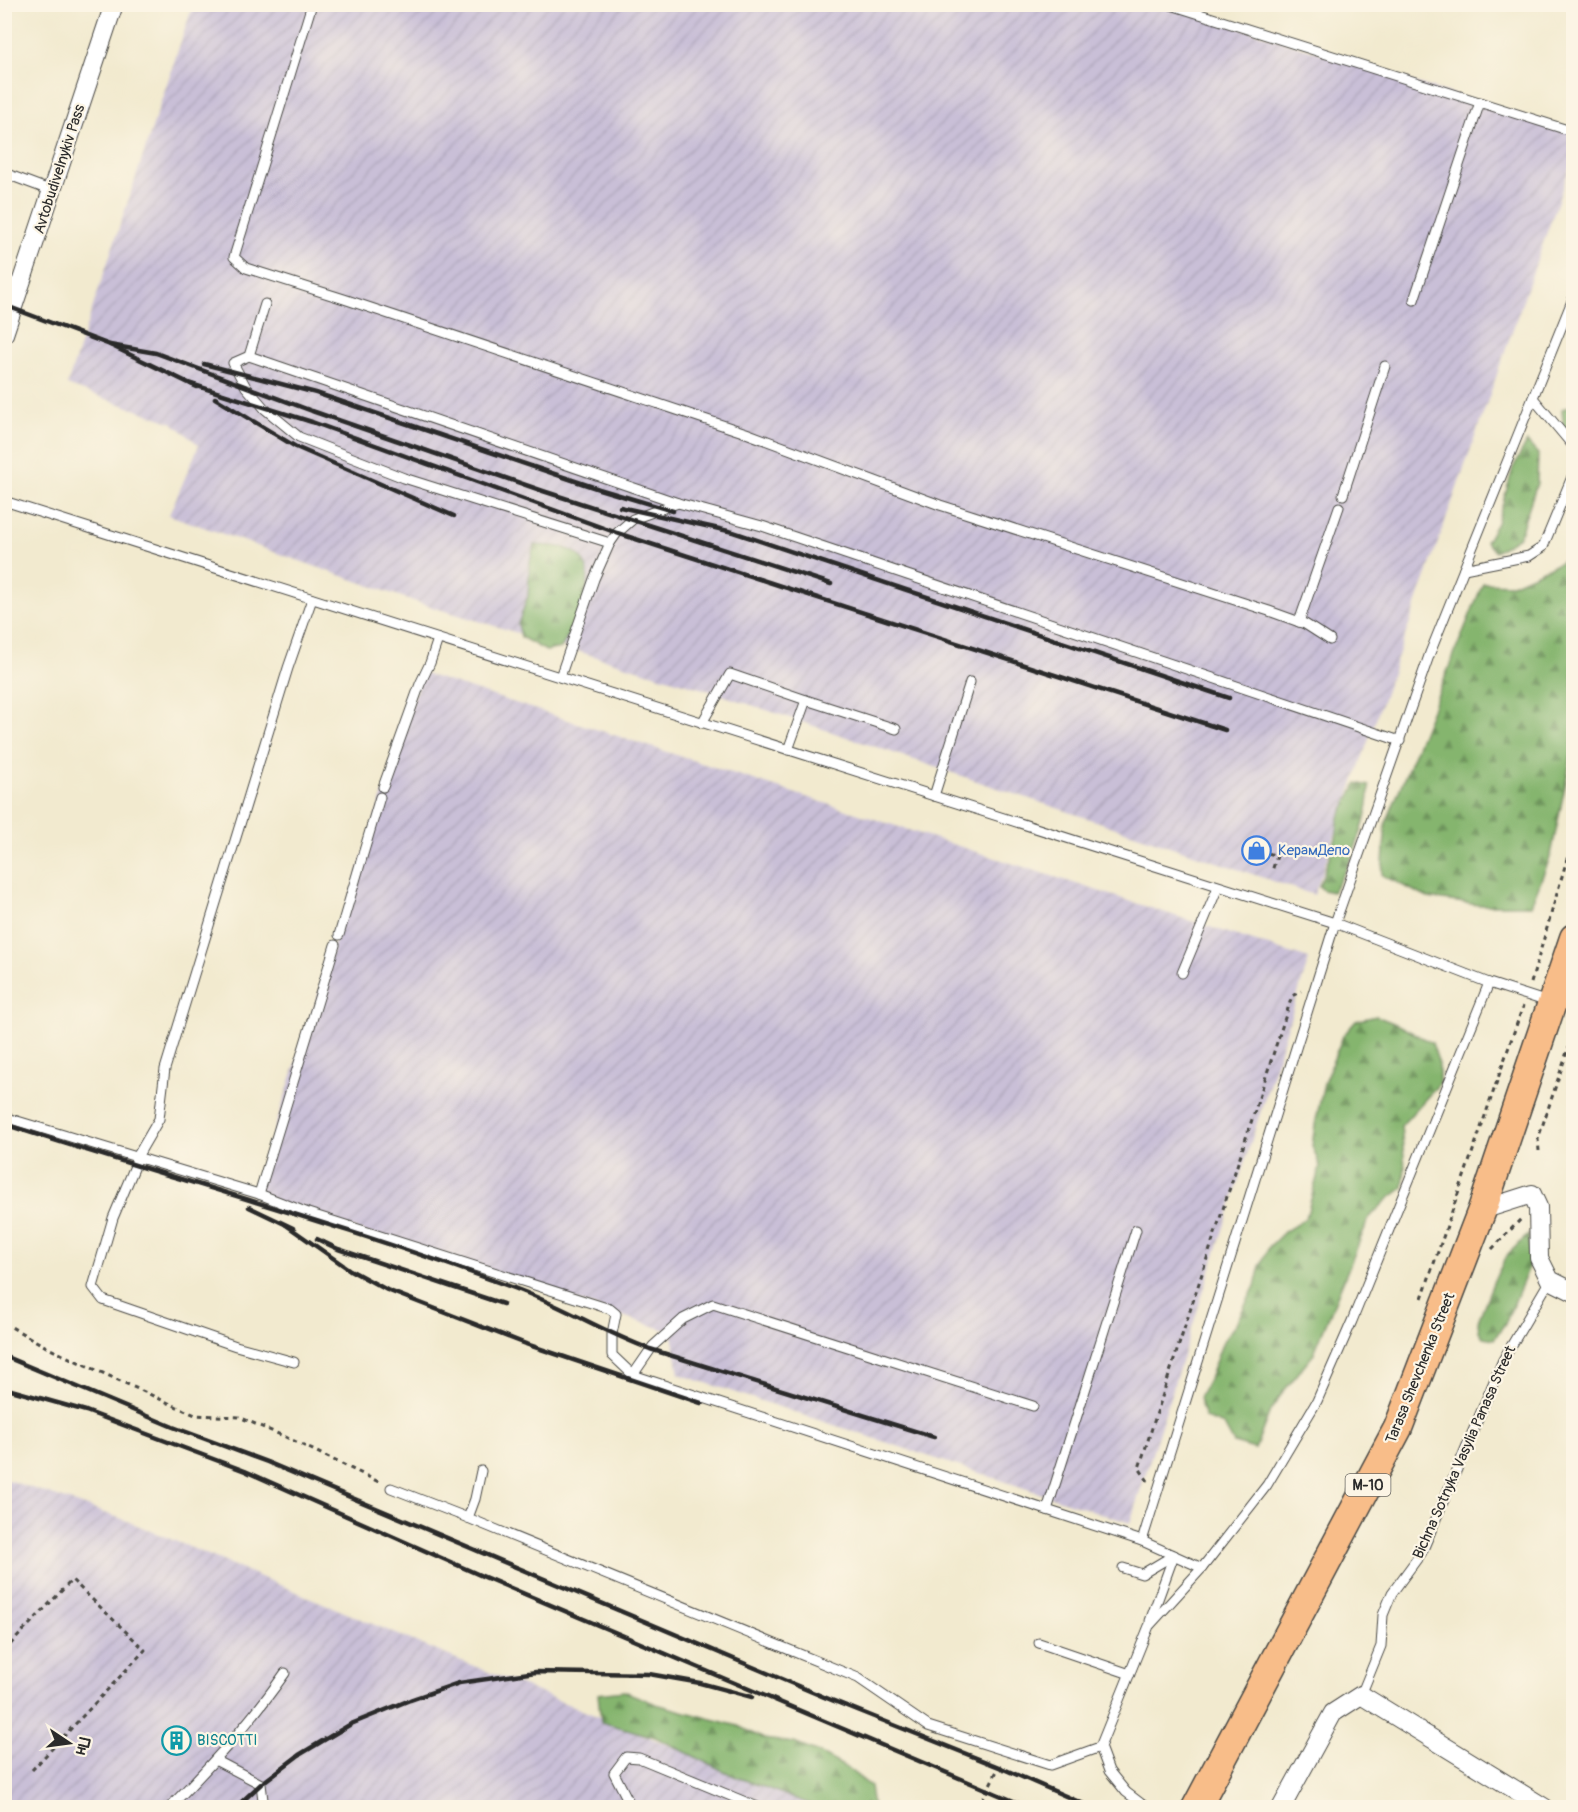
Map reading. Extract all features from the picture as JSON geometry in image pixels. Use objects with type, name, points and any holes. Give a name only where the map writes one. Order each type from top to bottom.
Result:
[{"type":"main road","name":"Tarasa Shevchenka Street","points":[[1196,1808],[1398,1428],[1482,1210],[1539,1000],[1574,938]]},
{"type":"street","name":"Avtobudivelnykiv Pass","points":[[4,334],[12,283],[51,191],[114,4]]},
{"type":"street","points":[[1482,1210],[1532,1194],[1538,1207],[1539,1258],[1550,1280],[1574,1292]]},
{"type":"street","points":[[1281,1808],[1333,1713],[1361,1695],[1545,1808]]},
{"type":"lane","points":[[312,4],[234,257],[246,268],[746,433],[940,504],[1299,622],[1330,640]]},
{"type":"lane","points":[[1168,4],[1574,132]]},
{"type":"lane","points":[[1414,300],[1480,102]]},
{"type":"lane","points":[[4,173],[51,191]]},
{"type":"lane","points":[[1142,1541],[1335,924],[1430,653],[1574,296]]},
{"type":"lane","points":[[249,357],[265,304]]},
{"type":"lane","points":[[610,543],[404,478],[299,437],[265,409],[246,387],[233,363],[249,357],[678,503],[762,526],[1400,741]]},
{"type":"lane","points":[[1343,495],[1385,366]]},
{"type":"lane","points":[[1533,398],[1574,447]]},
{"type":"lane","points":[[1464,569],[1529,556],[1543,547],[1574,472]]},
{"type":"lane","points":[[4,501],[1335,924],[1539,1000]]},
{"type":"lane","points":[[560,677],[594,579],[610,543],[617,533],[633,519],[678,503]]},
{"type":"lane","points":[[1299,622],[1339,507]]},
{"type":"lane","points":[[294,1362],[236,1346],[103,1300],[93,1287],[113,1218],[137,1157],[159,1119],[165,1069],[288,668],[312,598]]},
{"type":"lane","points":[[339,935],[381,792],[438,639]]},
{"type":"lane","points":[[702,723],[730,674],[896,729]]},
{"type":"lane","points":[[934,796],[970,682]]},
{"type":"lane","points":[[788,750],[806,700]]},
{"type":"lane","points":[[1182,973],[1218,887]]},
{"type":"lane","points":[[260,1194],[335,945]]},
{"type":"lane","points":[[1149,1626],[1202,1568],[1267,1485],[1317,1401],[1490,983]]},
{"type":"lane","points":[[4,1117],[260,1194],[308,1213],[610,1309],[616,1314],[612,1334],[612,1355],[633,1375],[1142,1541],[1202,1568]]},
{"type":"lane","points":[[1047,1510],[1136,1230]]},
{"type":"lane","name":"Bichna Sotnyka Vasylia Panasa Street","points":[[1361,1695],[1381,1646],[1383,1615],[1392,1593],[1422,1552],[1503,1360],[1550,1280]]},
{"type":"lane","points":[[633,1375],[653,1346],[668,1332],[683,1319],[712,1304],[1033,1406]]},
{"type":"lane","points":[[468,1518],[481,1471]]},
{"type":"lane","points":[[391,1488],[858,1678],[928,1726],[1050,1765],[1100,1747]]},
{"type":"lane","points":[[1123,1568],[1142,1574],[1174,1555]]},
{"type":"lane","points":[[1147,1808],[1126,1792],[1109,1771],[1100,1747],[1149,1626],[1174,1555]]},
{"type":"lane","points":[[1039,1643],[1130,1674]]},
{"type":"lane","points":[[169,1808],[261,1707],[285,1673]]},
{"type":"lane","points":[[632,1808],[614,1773],[626,1757],[639,1758],[760,1808]]},
{"type":"lane","points":[[215,1760],[261,1784],[264,1808]]},
{"type":"path","points":[[1421,1301],[1539,1000],[1574,835]]},
{"type":"path","points":[[1268,853],[1276,856],[1272,871]]},
{"type":"path","points":[[1156,1494],[1139,1468],[1292,996],[1307,988]]},
{"type":"path","points":[[1539,1151],[1538,1138],[1574,1031]]},
{"type":"path","points":[[4,1323],[50,1349],[195,1415],[239,1417],[391,1488]]},
{"type":"path","points":[[4,1651],[72,1580],[144,1650],[32,1770]]},
{"type":"path","points":[[978,1808],[999,1767],[1022,1756]]},
{"type":"shaded area","points":[[193,5],[1168,5],[1573,132],[1573,158],[1314,895],[710,691],[425,605],[169,515],[199,445],[173,423],[67,385]]},
{"type":"shaded area","points":[[422,673],[1309,959],[1130,1523],[679,1374],[672,1332],[253,1196]]},
{"type":"shaded area","points":[[5,1479],[125,1520],[437,1651],[820,1807],[5,1808]]},
{"type":"green space","points":[[1573,405],[1573,451],[1564,434],[1562,409]]},
{"type":"green space","points":[[1527,442],[1538,454],[1537,483],[1519,537],[1495,552],[1486,542],[1497,523],[1513,468]]},
{"type":"green space","points":[[534,545],[556,546],[571,550],[584,562],[587,573],[584,600],[573,627],[561,648],[546,651],[521,637],[518,624],[528,596],[530,562]]},
{"type":"green space","points":[[1573,554],[1573,747],[1551,855],[1531,905],[1479,905],[1428,898],[1382,875],[1386,823],[1483,583],[1512,584],[1559,563]]},
{"type":"green space","points":[[1357,783],[1369,786],[1363,826],[1339,882],[1332,892],[1323,890],[1319,886],[1336,838],[1339,817]]},
{"type":"green space","points":[[1376,1016],[1432,1043],[1439,1064],[1439,1084],[1401,1126],[1405,1167],[1403,1188],[1369,1218],[1313,1355],[1270,1411],[1255,1449],[1234,1443],[1224,1425],[1205,1418],[1199,1398],[1209,1379],[1223,1341],[1235,1325],[1255,1286],[1260,1266],[1269,1247],[1284,1232],[1306,1218],[1320,1166],[1312,1146],[1315,1125],[1324,1083],[1343,1036],[1356,1021]]},
{"type":"green space","points":[[1529,1234],[1529,1267],[1506,1322],[1494,1339],[1483,1337],[1479,1331],[1478,1321],[1494,1280],[1508,1254]]},
{"type":"green space","points":[[624,1691],[656,1704],[738,1726],[764,1739],[794,1743],[821,1754],[847,1768],[870,1786],[873,1807],[818,1807],[734,1776],[655,1737],[601,1722],[598,1694]]},
{"type":"railway","points":[[4,305],[110,345],[197,387]]},
{"type":"railway","points":[[110,345],[156,353],[312,411],[543,491],[831,584]]},
{"type":"railway","points":[[204,364],[316,393],[599,489],[673,511]]},
{"type":"railway","points":[[191,384],[312,422],[617,533],[1225,730]]},
{"type":"railway","points":[[215,398],[296,447],[454,516]]},
{"type":"railway","points":[[620,507],[733,532],[1229,698]]},
{"type":"railway","points":[[4,1124],[451,1265],[531,1295],[650,1349],[934,1437]]},
{"type":"railway","points":[[249,1207],[293,1228]]},
{"type":"railway","points":[[286,1225],[350,1270],[387,1290],[526,1344],[701,1403]]},
{"type":"railway","points":[[317,1239],[338,1249],[503,1304]]},
{"type":"railway","points":[[4,1356],[173,1427],[267,1462],[1093,1808]]},
{"type":"railway","points":[[4,1388],[86,1411],[245,1471],[482,1576],[1030,1808]]},
{"type":"railway","points":[[235,1808],[261,1784],[299,1755],[351,1724],[459,1683],[536,1672],[649,1674],[700,1683],[752,1697]]},
{"type":"place","name":"КерамДепо","points":[[1257,850]]},
{"type":"place","name":"BISCOTTI","points":[[176,1740]]}]
